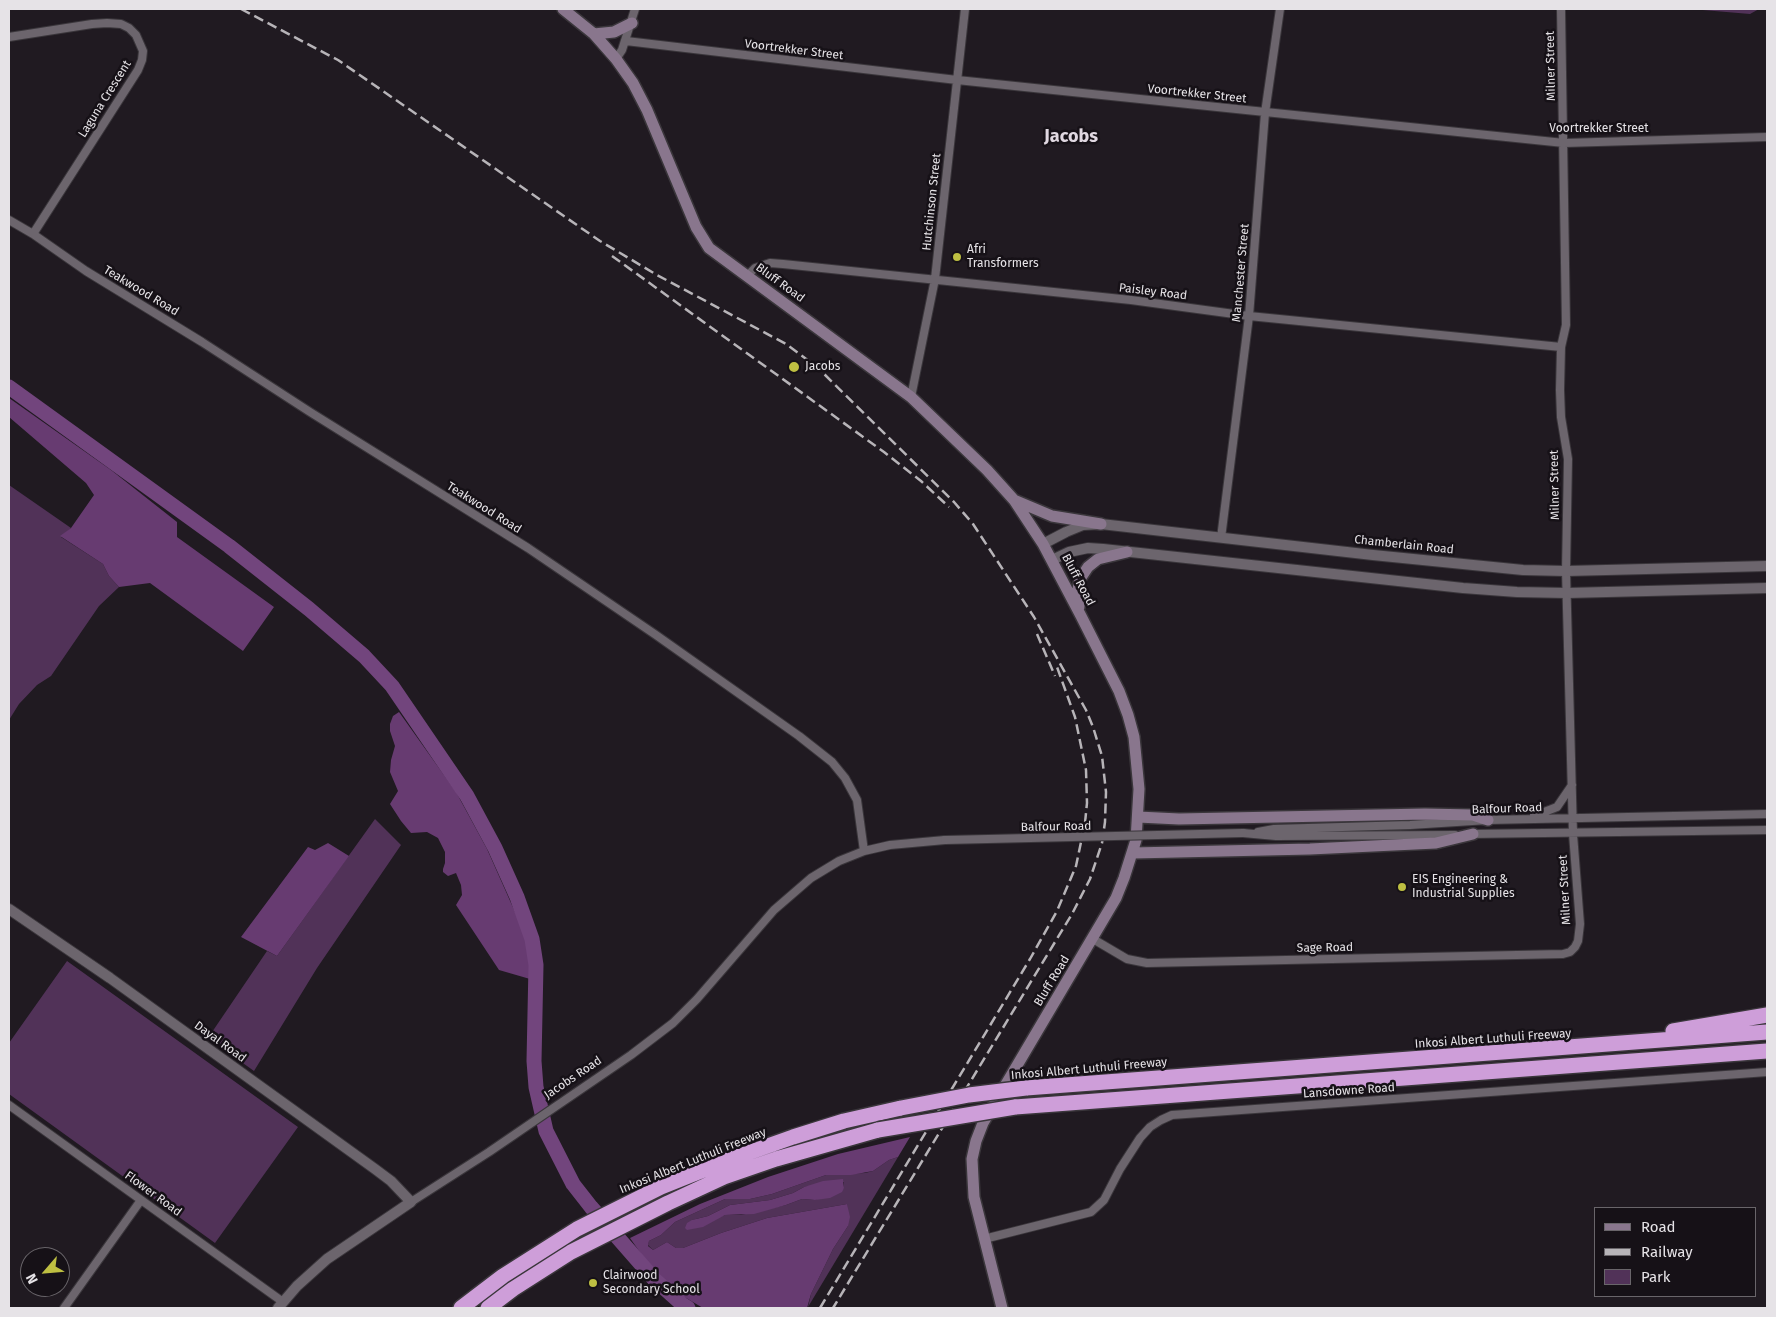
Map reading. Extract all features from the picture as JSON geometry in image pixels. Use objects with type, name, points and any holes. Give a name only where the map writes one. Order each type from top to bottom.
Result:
[{"type":"highway","points":[[1590,1046],[1767,1014]]},
{"type":"highway","name":"Inkosi Albert Luthuli Freeway","points":[[460,1308],[503,1276],[577,1228],[662,1187],[731,1158],[844,1121],[901,1108],[969,1095],[1026,1088],[1767,1032]]},
{"type":"highway","points":[[488,1308],[522,1284],[587,1244],[622,1225],[724,1177],[776,1159],[878,1130],[1015,1107],[1767,1052]]},
{"type":"main road","name":"Bluff Road","points":[[563,9],[594,34],[616,59],[633,83],[647,110],[702,239],[709,248],[911,397],[987,470],[1014,500],[1043,544],[1080,614],[1119,690],[1133,730],[1139,789],[1138,817],[1133,853],[1116,898],[983,1123],[976,1141],[972,1159],[974,1197],[1002,1308]]},
{"type":"main road","points":[[594,34],[614,32],[632,22]]},
{"type":"main road","points":[[1014,500],[1052,516],[1074,518],[1101,524]]},
{"type":"main road","points":[[1080,614],[1078,589],[1080,579],[1088,567],[1098,559],[1127,552]]},
{"type":"main road","points":[[1138,817],[1179,819],[1425,814],[1473,815],[1488,820]]},
{"type":"main road","points":[[1133,853],[1427,844],[1474,834]]},
{"type":"street","points":[[616,59],[626,41],[636,9]]},
{"type":"street","name":"Hutchinson Street","points":[[911,397],[935,279],[965,9]]},
{"type":"street","name":"Manchester Street","points":[[1221,538],[1249,316],[1265,113],[1280,9]]},
{"type":"street","name":"Milner Street","points":[[1561,9],[1566,325],[1561,347],[1561,417],[1568,459],[1566,571],[1573,834],[1580,924],[1578,941],[1575,947],[1570,952],[1563,954]]},
{"type":"street","name":"Laguna Crescent","points":[[9,37],[92,24],[121,24],[129,28],[136,35],[143,52],[138,70],[33,234]]},
{"type":"street","name":"Voortrekker Street","points":[[626,41],[956,80],[1564,142],[1767,137]]},
{"type":"street","points":[[9,220],[33,234]]},
{"type":"street","name":"Teakwood Road","points":[[33,234],[86,271],[202,342],[560,569],[798,736],[832,762],[853,791],[857,800],[864,851]]},
{"type":"street","name":"Paisley Road","points":[[747,276],[755,268],[770,264],[935,279],[1130,300],[1249,316],[1561,347]]},
{"type":"street","name":"Chamberlain Road","points":[[1043,544],[1084,525],[1101,524],[1523,570],[1566,571],[1767,566]]},
{"type":"street","points":[[1052,560],[1068,552],[1088,548],[1463,588],[1567,593],[1767,588]]},
{"type":"street","points":[[1523,820],[1557,807],[1572,785]]},
{"type":"street","points":[[1755,814],[1756,830]]},
{"type":"street","name":"Balfour Road","points":[[864,851],[890,844],[945,840],[1246,833],[1274,829],[1573,817],[1767,814]]},
{"type":"street","name":"Balfour Road","points":[[1246,833],[1276,836],[1573,834],[1767,830]]},
{"type":"street","name":"Jacobs Road","points":[[281,1305],[297,1286],[327,1259],[631,1055],[673,1023],[697,999],[774,910],[798,888],[810,878],[838,861],[864,851]]},
{"type":"street","name":"Dayal Road","points":[[9,909],[110,978],[375,1169],[391,1181],[411,1202]]},
{"type":"street","name":"Sage Road","points":[[1093,939],[1127,959],[1147,963],[1563,954]]},
{"type":"street","name":"Lansdowne Road","points":[[984,1239],[1091,1212],[1104,1200],[1120,1169],[1140,1138],[1150,1127],[1172,1116],[1767,1072]]},
{"type":"street","name":"Flower Road","points":[[9,1105],[141,1200],[281,1305]]},
{"type":"street","points":[[64,1308],[141,1200]]},
{"type":"green space","points":[[1691,9],[1759,9],[1750,14]]},
{"type":"green space","points":[[9,485],[71,528],[61,537],[103,564],[109,576],[119,587],[99,606],[51,676],[37,685],[19,704],[9,720]]},
{"type":"green space","points":[[375,819],[401,845],[317,968],[254,1071],[208,1038],[267,951],[277,956]]},
{"type":"green space","points":[[67,961],[298,1127],[215,1243],[9,1094],[9,1043]]},
{"type":"green space","points":[[898,1157],[808,1307],[811,1294],[833,1249],[848,1226],[847,1204],[767,1218],[683,1248],[676,1248],[667,1242],[653,1250],[648,1245],[649,1241],[661,1235],[675,1222],[725,1199],[750,1199],[772,1194],[826,1175],[865,1173],[873,1171],[889,1160]],"holes":[[[844,1182],[844,1188],[815,1200],[802,1199],[786,1205],[741,1215],[725,1215],[692,1220],[708,1216],[730,1205],[770,1200],[793,1193],[804,1187]]]},
{"type":"shaded area","points":[[9,398],[111,470],[177,522],[177,537],[274,607],[243,651],[150,583],[119,587],[109,576],[103,564],[60,536],[71,528],[94,495],[86,483],[9,417]]},
{"type":"shaded area","points":[[399,712],[456,792],[487,849],[523,930],[529,954],[530,979],[499,970],[456,905],[462,895],[461,885],[456,873],[448,876],[443,872],[445,852],[438,838],[427,832],[411,833],[390,804],[398,791],[390,772],[395,746],[390,731],[390,724],[393,716]]},
{"type":"shaded area","points":[[328,843],[349,856],[277,956],[241,937],[308,847],[315,850]]},
{"type":"shaded area","points":[[910,1137],[898,1157],[889,1160],[873,1171],[851,1175],[826,1175],[772,1194],[750,1199],[725,1199],[675,1222],[661,1235],[649,1241],[648,1246],[653,1250],[667,1242],[676,1248],[683,1248],[767,1218],[847,1204],[850,1217],[848,1226],[833,1249],[811,1294],[807,1308],[703,1308],[681,1295],[660,1277],[630,1238],[700,1204],[768,1177],[838,1154]]},
{"type":"shaded area","points":[[843,1179],[844,1188],[842,1192],[830,1198],[802,1199],[754,1214],[725,1215],[703,1227],[687,1230],[685,1228],[687,1223],[692,1220],[708,1216],[730,1205],[770,1200],[823,1181]]},
{"type":"waterway","points":[[9,387],[229,546],[309,609],[364,656],[392,686],[467,796],[495,848],[517,897],[532,939],[536,965],[534,1061],[536,1087],[546,1131],[573,1184],[591,1207],[654,1279],[688,1308]]},
{"type":"railway","points":[[241,9],[338,60],[600,241],[657,275],[786,344],[817,367],[954,502],[973,524],[1034,617],[1086,710],[1102,756],[1106,792],[1102,843],[1090,879],[1072,914],[833,1308]]},
{"type":"railway","points":[[612,256],[884,452],[921,481],[949,507]]},
{"type":"railway","points":[[1037,634],[1055,676]]},
{"type":"railway","points":[[820,1308],[1030,959],[1057,911],[1076,866],[1085,823],[1087,803],[1086,770],[1075,717],[1057,667]]},
{"type":"place","name":"Afri Transformers","points":[[957,257]]},
{"type":"place","name":"Jacobs","points":[[794,367]]},
{"type":"place","name":"EIS Engineering & Industrial Supplies","points":[[1402,887]]},
{"type":"place","name":"Clairwood Secondary School","points":[[593,1283]]},
{"type":"district","name":"Jacobs","points":[[1071,137]]}]
